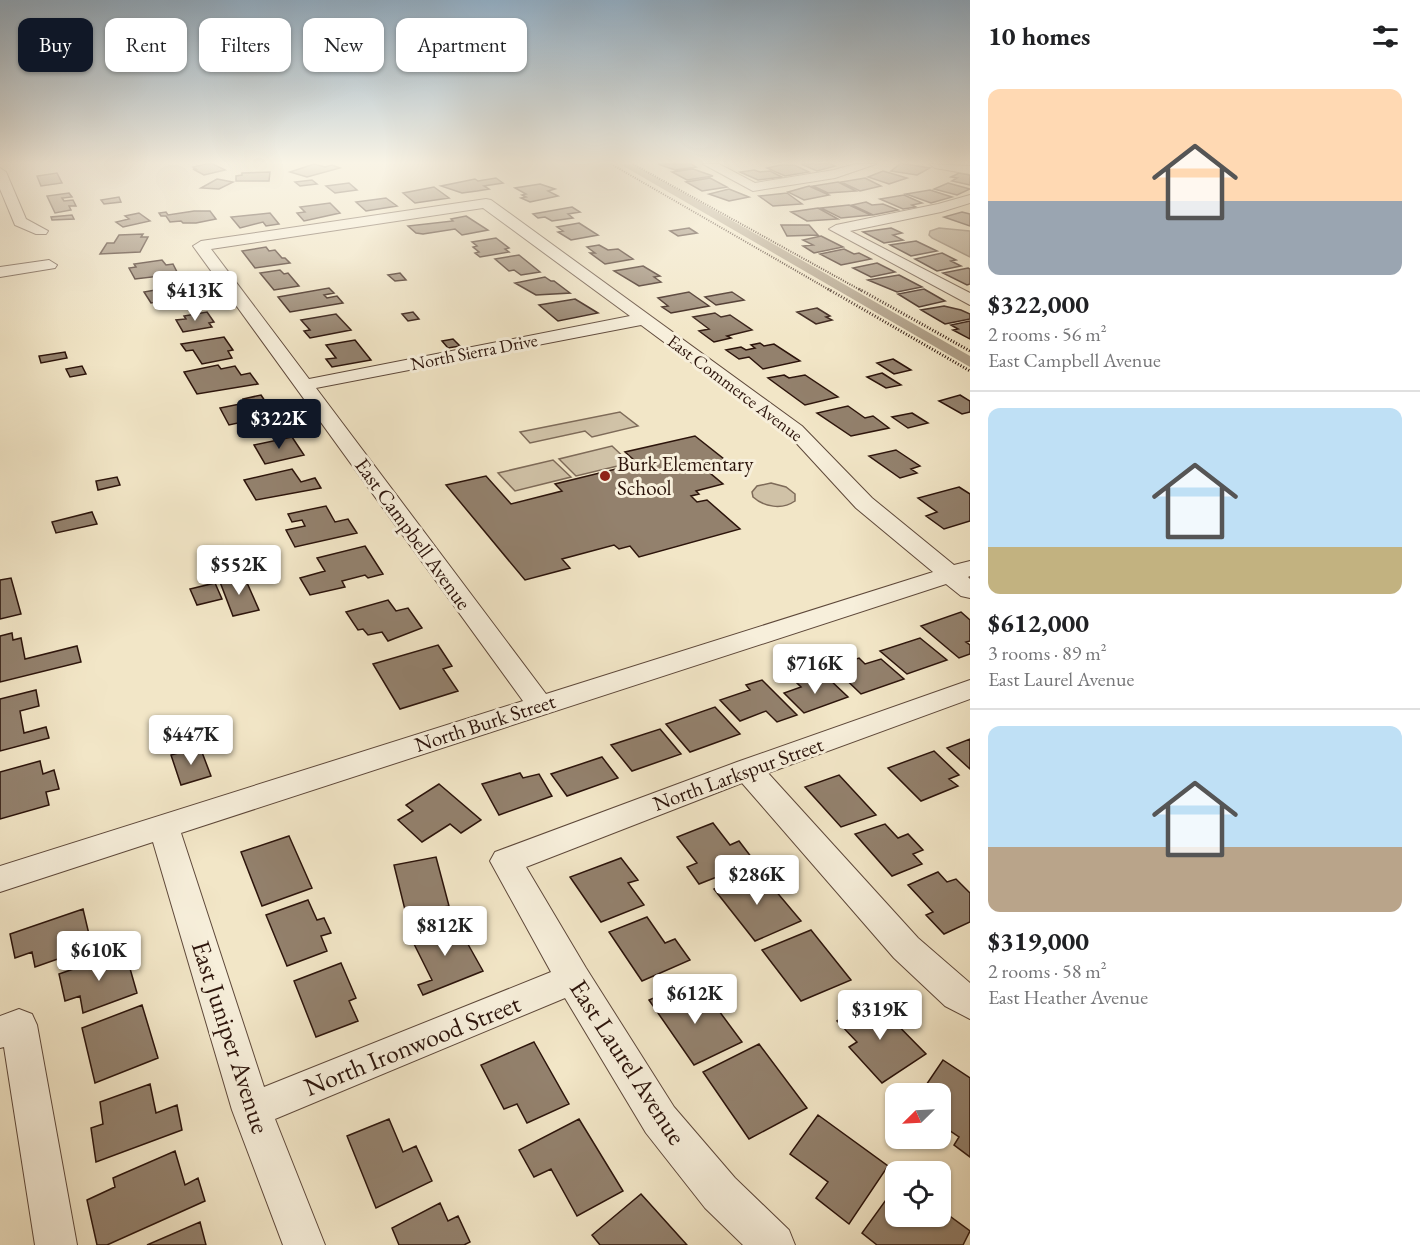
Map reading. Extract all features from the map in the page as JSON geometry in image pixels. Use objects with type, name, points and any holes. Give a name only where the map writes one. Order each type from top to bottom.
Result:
[{"type":"street","points":[[20,222],[41,231]]},
{"type":"street","name":"East Campbell Avenue","points":[[359,222],[201,246],[540,705]]},
{"type":"street","name":"East Commerce Avenue","points":[[512,222],[795,430],[864,503],[959,571],[970,591]]},
{"type":"street","points":[[870,222],[836,229],[970,300]]},
{"type":"street","points":[[0,272],[49,265]]},
{"type":"street","name":"North Sierra Drive","points":[[305,385],[643,319]]},
{"type":"street","name":"North Burk Street","points":[[0,879],[959,571]]},
{"type":"street","name":"North Larkspur Street","points":[[506,861],[747,769],[970,689]]},
{"type":"street","points":[[747,769],[906,948],[970,1003]]},
{"type":"street","name":"East Juniper Avenue","points":[[164,827],[252,1110],[304,1245]]},
{"type":"street","name":"East Laurel Avenue","points":[[506,861],[573,979],[660,1120],[720,1193],[774,1245]]},
{"type":"street","name":"North Ironwood Street","points":[[252,1110],[573,979]]},
{"type":"street","points":[[10,1029],[56,1245]]},
{"type":"path","points":[[712,222],[970,371]]},
{"type":"path","points":[[738,222],[970,351]]},
{"type":"shaded area","points":[[939,228],[970,231],[970,257],[929,235],[930,231]]},
{"type":"shaded area","points":[[620,412],[638,426],[592,437],[585,431],[530,443],[520,432]]},
{"type":"shaded area","points":[[612,446],[630,463],[576,476],[559,459]]},
{"type":"shaded area","points":[[553,460],[571,477],[515,491],[498,473]]},
{"type":"shaded area","points":[[771,483],[786,487],[795,494],[795,501],[784,506],[773,506],[753,497],[752,492],[757,486]]},
{"type":"building","points":[[116,222],[145,222],[123,227]]},
{"type":"building","points":[[235,222],[263,222],[240,228]]},
{"type":"building","points":[[263,222],[279,224],[266,226]]},
{"type":"building","points":[[443,222],[476,222],[488,230],[462,235],[455,229],[423,234],[416,233],[408,226]]},
{"type":"building","points":[[579,223],[598,235],[571,240],[558,232],[563,231],[557,227]]},
{"type":"building","points":[[781,225],[809,225],[818,235],[787,236]]},
{"type":"building","points":[[689,228],[697,233],[678,236],[670,231]]},
{"type":"building","points":[[891,228],[902,233],[893,235],[903,240],[884,243],[863,232]]},
{"type":"building","points":[[143,234],[141,237],[148,237],[140,252],[100,254],[107,243],[114,243],[119,235]]},
{"type":"building","points":[[821,236],[843,247],[814,253],[803,246],[813,245],[803,240]]},
{"type":"building","points":[[496,238],[509,248],[505,249],[509,252],[480,257],[475,253],[479,252],[473,247],[477,246],[472,242]]},
{"type":"building","points":[[916,241],[937,251],[911,256],[890,245]]},
{"type":"building","points":[[599,245],[608,250],[618,249],[633,259],[605,264],[590,253],[595,253],[587,247]]},
{"type":"building","points":[[266,247],[269,251],[275,250],[290,263],[255,268],[242,251]]},
{"type":"building","points":[[844,249],[871,259],[841,265],[820,254]]},
{"type":"building","points":[[942,253],[956,260],[951,261],[961,266],[937,271],[915,259]]},
{"type":"building","points":[[519,255],[540,272],[521,275],[514,270],[509,271],[495,259]]},
{"type":"building","points":[[162,260],[166,265],[173,264],[178,274],[135,279],[129,268],[136,267],[134,264]]},
{"type":"building","points":[[877,263],[895,272],[871,277],[853,268]]},
{"type":"building","points":[[643,266],[660,276],[654,277],[661,282],[639,286],[614,271]]},
{"type":"building","points":[[970,269],[970,284],[967,285],[943,273]]},
{"type":"building","points":[[280,270],[284,274],[288,273],[299,286],[274,290],[260,273]]},
{"type":"building","points":[[400,273],[406,280],[395,281],[388,275]]},
{"type":"building","points":[[899,275],[922,287],[897,292],[868,280]]},
{"type":"building","points":[[545,277],[570,293],[536,295],[515,283]]},
{"type":"building","points":[[177,286],[179,290],[191,288],[198,299],[176,303],[174,299],[151,303],[144,292]]},
{"type":"building","points":[[329,288],[334,293],[324,295],[327,298],[337,296],[343,303],[290,312],[278,297]]},
{"type":"building","points":[[924,289],[945,301],[919,307],[898,294]]},
{"type":"building","points":[[689,292],[709,306],[671,313],[662,307],[668,306],[658,298]]},
{"type":"building","points":[[732,292],[744,300],[716,305],[705,297]]},
{"type":"building","points":[[575,299],[598,313],[558,321],[539,305]]},
{"type":"building","points":[[944,306],[970,314],[970,319],[945,324],[921,310]]},
{"type":"building","points":[[817,308],[830,316],[826,317],[832,320],[816,324],[797,312]]},
{"type":"building","points":[[207,312],[214,322],[209,323],[212,327],[183,332],[176,320],[186,319],[184,316]]},
{"type":"building","points":[[413,312],[419,319],[408,321],[402,314]]},
{"type":"building","points":[[715,313],[721,317],[730,315],[752,330],[727,336],[731,338],[714,342],[699,331],[709,329],[693,317]]},
{"type":"building","points":[[336,314],[351,330],[310,338],[304,331],[310,330],[301,320]]},
{"type":"building","points":[[970,321],[970,339],[953,330],[958,329],[951,325]]},
{"type":"building","points":[[224,337],[233,350],[228,351],[232,358],[202,364],[193,350],[186,351],[181,344]]},
{"type":"building","points":[[453,339],[460,346],[448,348],[442,341]]},
{"type":"building","points":[[355,340],[371,360],[332,367],[326,359],[336,358],[326,345]]},
{"type":"building","points":[[760,343],[764,346],[774,344],[800,361],[763,369],[749,357],[739,359],[726,350],[741,347],[746,350],[755,348],[751,345]]},
{"type":"building","points":[[65,352],[67,358],[41,363],[39,356]]},
{"type":"building","points":[[893,359],[911,370],[894,374],[877,363]]},
{"type":"building","points":[[218,365],[221,369],[235,366],[241,375],[250,373],[258,384],[197,394],[184,372]]},
{"type":"building","points":[[82,366],[86,374],[70,377],[66,369]]},
{"type":"building","points":[[882,373],[901,385],[886,388],[867,377]]},
{"type":"building","points":[[784,375],[789,378],[805,375],[838,397],[805,405],[768,378]]},
{"type":"building","points":[[261,395],[271,410],[261,412],[265,417],[229,425],[220,408],[245,403],[243,399]]},
{"type":"building","points":[[960,395],[970,401],[970,412],[962,414],[939,401]]},
{"type":"building","points":[[848,406],[865,418],[873,416],[889,428],[851,436],[817,413]]},
{"type":"building","points":[[912,413],[928,423],[908,428],[892,417]]},
{"type":"building","points":[[695,436],[734,467],[710,473],[723,484],[696,491],[699,494],[691,496],[697,502],[707,500],[740,529],[639,557],[630,546],[619,549],[614,545],[562,559],[570,568],[525,580],[446,485],[486,476],[511,504],[562,491],[555,484],[632,465],[637,470],[643,468],[625,452]]},
{"type":"building","points":[[292,437],[304,455],[265,464],[254,445]]},
{"type":"building","points":[[896,450],[920,466],[911,469],[917,473],[900,478],[869,456]]},
{"type":"building","points":[[292,469],[301,482],[315,478],[321,488],[256,500],[244,480]]},
{"type":"building","points":[[117,477],[120,485],[98,490],[96,481]]},
{"type":"building","points":[[959,487],[970,494],[970,521],[944,529],[926,516],[937,512],[918,498]]},
{"type":"building","points":[[326,506],[335,522],[348,519],[357,533],[295,547],[286,530],[305,526],[302,520],[292,522],[288,514]]},
{"type":"building","points":[[92,512],[97,524],[56,533],[52,522]]},
{"type":"building","points":[[365,546],[383,574],[368,578],[365,575],[342,581],[345,587],[310,595],[300,578],[325,571],[317,558]]},
{"type":"building","points":[[244,576],[259,610],[233,616],[220,582]]},
{"type":"building","points":[[11,578],[21,614],[0,619],[0,580]]},
{"type":"building","points":[[215,583],[222,599],[197,605],[190,589]]},
{"type":"building","points":[[388,600],[396,611],[408,608],[422,628],[388,641],[382,632],[368,635],[363,629],[358,630],[346,612]]},
{"type":"building","points":[[961,612],[970,620],[970,641],[966,642],[970,645],[970,654],[959,658],[921,626]]},
{"type":"building","points":[[12,633],[13,640],[21,638],[25,659],[77,646],[81,662],[0,682],[0,636]]},
{"type":"building","points":[[920,638],[947,660],[907,674],[880,651]]},
{"type":"building","points":[[438,645],[452,666],[443,669],[458,691],[400,709],[373,664]]},
{"type":"building","points":[[859,658],[865,664],[881,659],[904,679],[861,694],[833,667]]},
{"type":"building","points":[[828,678],[848,697],[804,713],[784,693],[801,687],[797,683],[810,679],[814,682]]},
{"type":"building","points":[[762,680],[797,715],[777,722],[766,711],[740,721],[720,700],[750,690],[746,685]]},
{"type":"building","points":[[36,690],[39,706],[20,711],[24,733],[46,727],[49,738],[0,751],[0,699]]},
{"type":"building","points":[[715,707],[740,734],[690,752],[666,724]]},
{"type":"building","points":[[660,729],[681,754],[632,771],[611,745]]},
{"type":"building","points":[[970,739],[970,769],[947,748]]},
{"type":"building","points":[[200,747],[211,776],[181,785],[171,755]]},
{"type":"building","points":[[934,751],[959,775],[949,779],[958,786],[921,801],[888,768]]},
{"type":"building","points":[[602,757],[618,778],[567,796],[551,774]]},
{"type":"building","points":[[40,761],[43,774],[54,770],[59,789],[46,792],[49,805],[0,819],[0,772]]},
{"type":"building","points":[[520,773],[523,778],[539,774],[552,796],[499,815],[482,784]]},
{"type":"building","points":[[839,775],[876,815],[841,827],[805,787]]},
{"type":"building","points":[[439,784],[481,820],[461,833],[450,824],[422,842],[398,820],[413,811],[406,805]]},
{"type":"building","points":[[713,823],[730,845],[739,841],[755,862],[699,884],[687,867],[697,863],[677,837]]},
{"type":"building","points":[[885,824],[898,838],[908,834],[923,850],[913,854],[922,864],[892,876],[855,834]]},
{"type":"building","points":[[289,836],[312,888],[262,906],[241,852]]},
{"type":"building","points":[[436,857],[449,906],[406,914],[394,865]]},
{"type":"building","points":[[621,858],[638,880],[628,883],[644,905],[601,922],[570,877]]},
{"type":"building","points":[[759,871],[801,921],[755,941],[714,889]]},
{"type":"building","points":[[938,872],[947,882],[956,879],[970,893],[970,922],[944,934],[926,915],[933,912],[908,885]]},
{"type":"building","points":[[308,900],[317,920],[324,918],[331,933],[321,936],[327,951],[287,966],[266,915]]},
{"type":"building","points":[[83,909],[92,947],[35,967],[32,952],[15,958],[10,934]]},
{"type":"building","points":[[647,917],[665,943],[675,939],[690,960],[642,981],[609,932]]},
{"type":"building","points":[[455,921],[483,971],[423,995],[418,985],[432,980],[411,938]]},
{"type":"building","points":[[811,930],[851,980],[801,1001],[762,950]]},
{"type":"building","points":[[125,951],[137,993],[83,1013],[80,996],[65,1001],[59,974]]},
{"type":"building","points":[[341,963],[356,998],[349,1001],[358,1021],[316,1037],[294,981]]},
{"type":"building","points":[[681,986],[693,1003],[708,996],[742,1042],[694,1065],[649,1000]]},
{"type":"building","points":[[872,999],[926,1054],[882,1083],[849,1047],[857,1042],[837,1021]]},
{"type":"building","points":[[142,1005],[158,1058],[95,1083],[82,1028]]},
{"type":"building","points":[[534,1042],[569,1104],[527,1123],[517,1104],[504,1109],[481,1065]]},
{"type":"building","points":[[759,1044],[807,1108],[749,1139],[703,1072]]},
{"type":"building","points":[[943,1060],[970,1078],[970,1157],[954,1145],[959,1137],[951,1132],[951,1083],[927,1083]]},
{"type":"building","points":[[150,1084],[156,1113],[177,1105],[182,1130],[96,1162],[91,1128],[103,1124],[100,1102]]},
{"type":"building","points":[[818,1115],[885,1164],[885,1170],[849,1224],[816,1198],[828,1182],[790,1154]]},
{"type":"building","points":[[389,1119],[403,1152],[416,1146],[432,1181],[376,1208],[347,1136]]},
{"type":"building","points":[[579,1119],[623,1191],[577,1216],[551,1169],[534,1177],[519,1150]]},
{"type":"building","points":[[175,1151],[185,1185],[198,1178],[205,1201],[107,1245],[97,1245],[87,1200],[115,1187],[113,1178]]},
{"type":"building","points":[[641,1194],[687,1245],[600,1245],[592,1235]]},
{"type":"building","points":[[885,1201],[885,1227],[951,1227],[951,1217],[970,1231],[963,1245],[877,1245],[862,1233]]},
{"type":"building","points":[[440,1203],[448,1221],[458,1216],[470,1242],[464,1245],[399,1245],[392,1228]]},
{"type":"building","points":[[200,1222],[206,1245],[147,1245]]},
{"type":"waterway","points":[[726,222],[970,362]]},
{"type":"place","name":"Burk Elementary School","points":[[605,476]]}]
